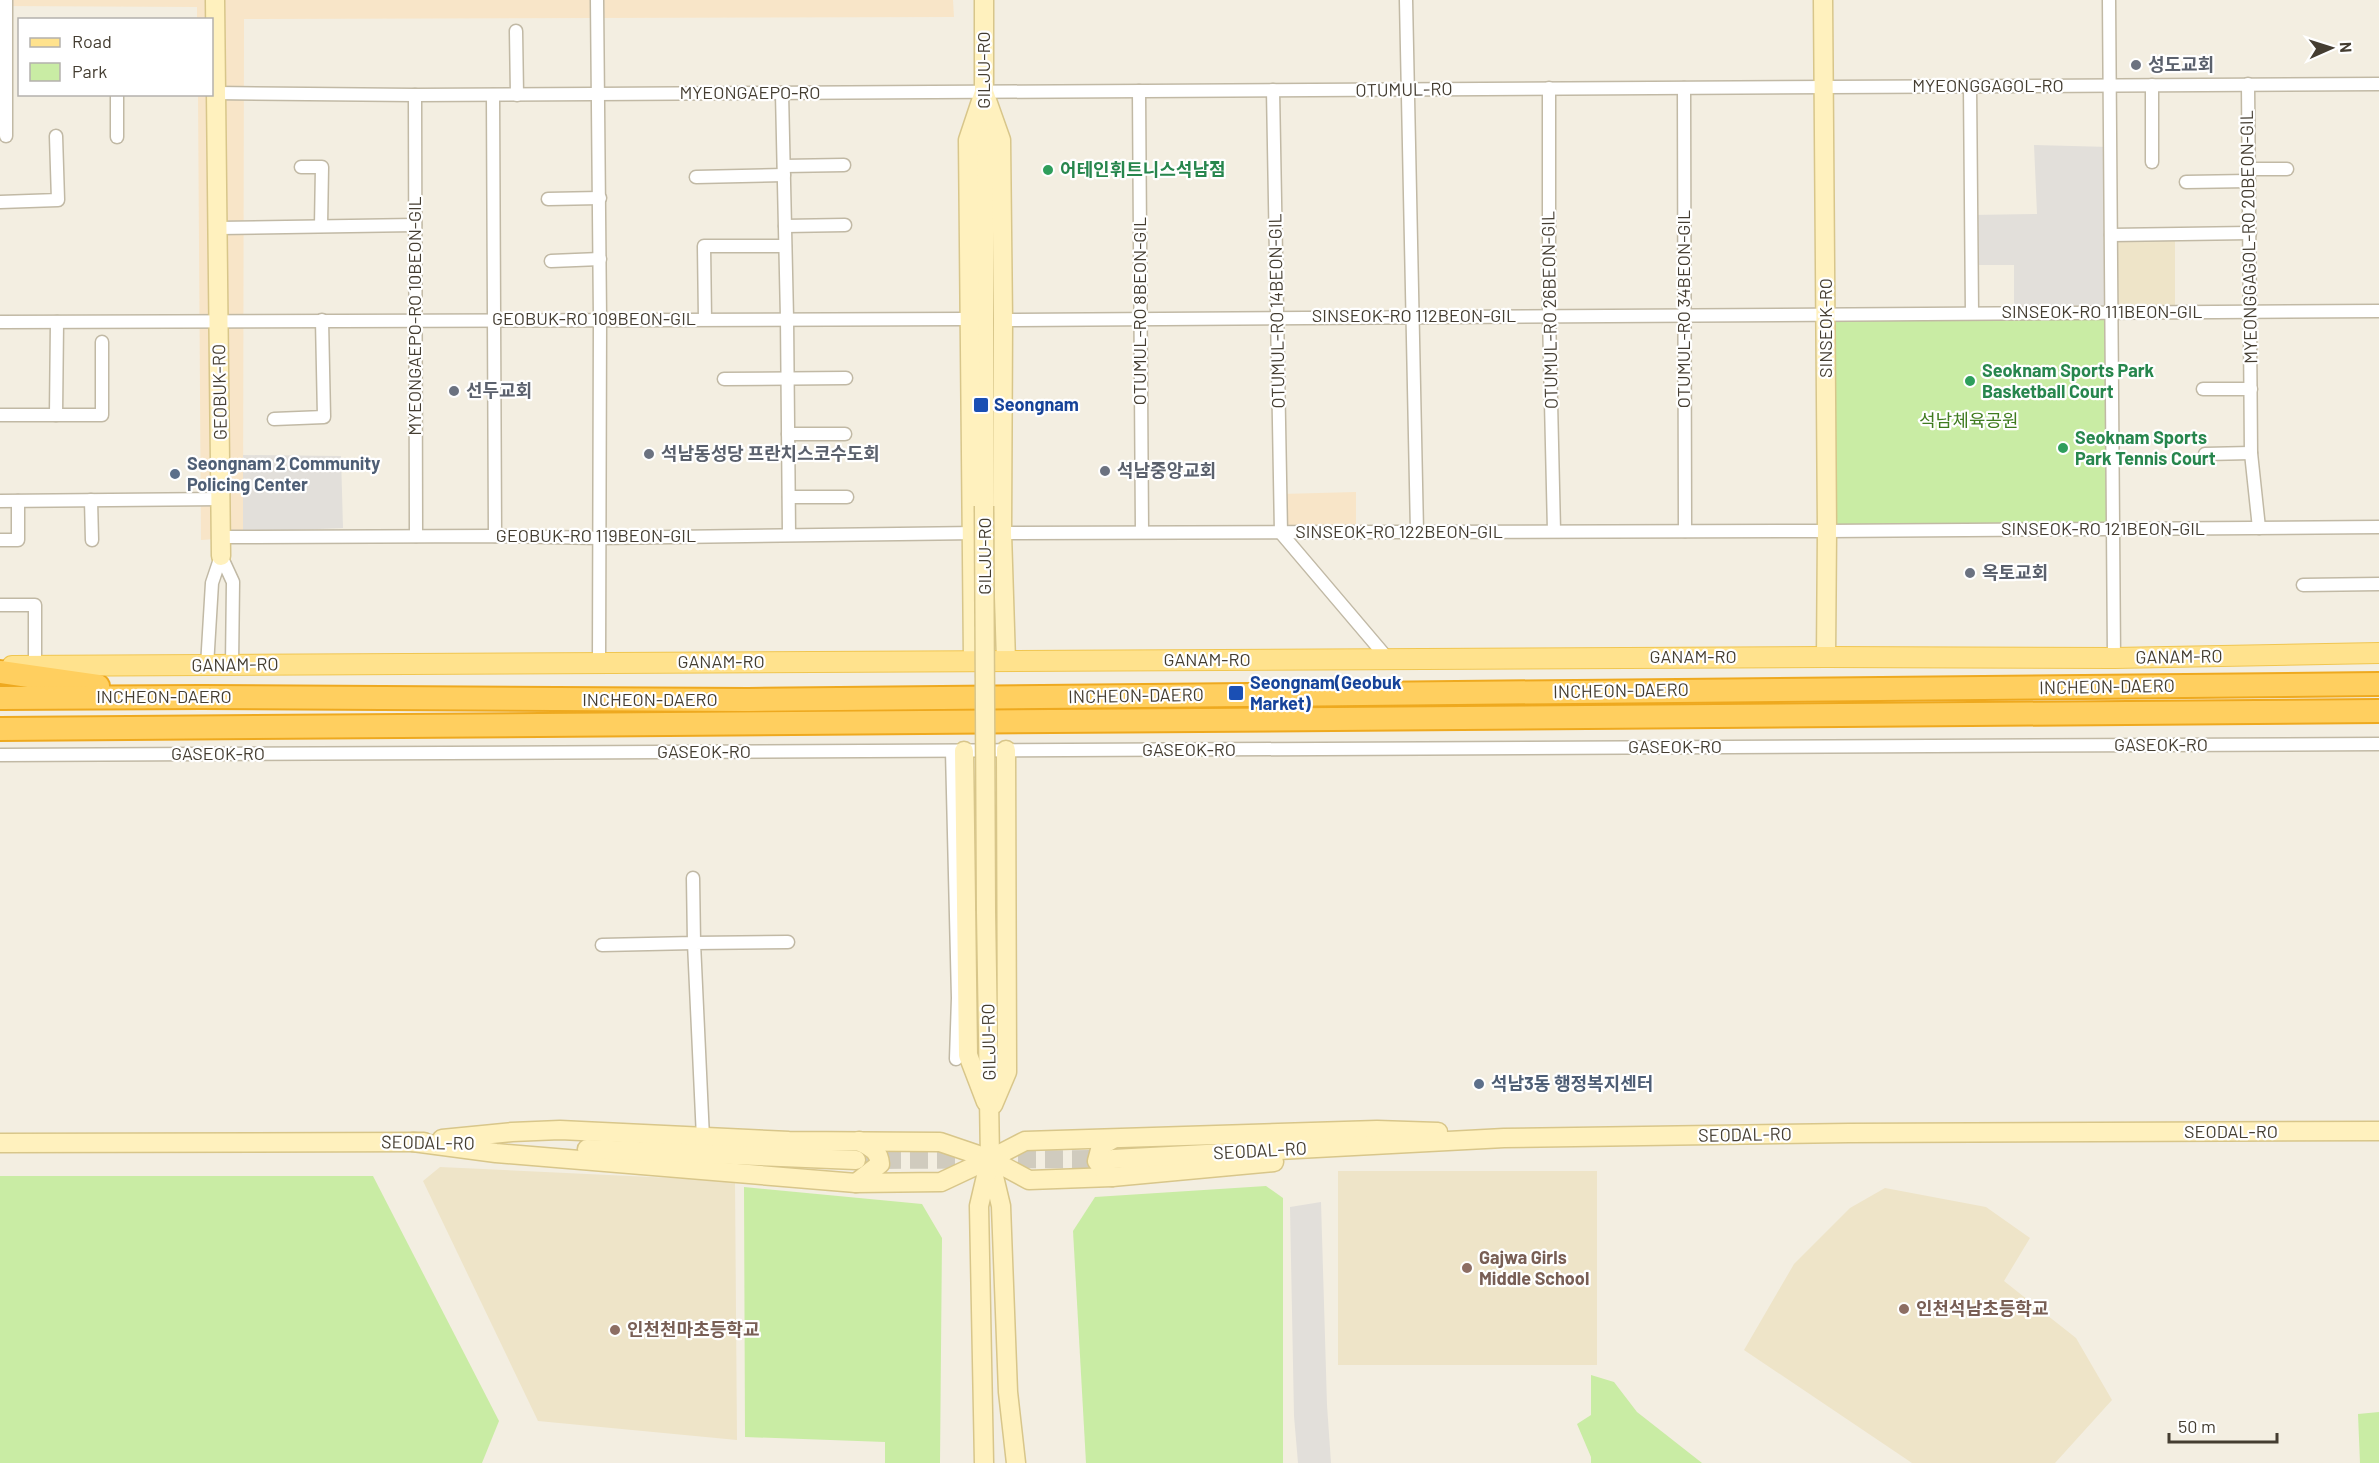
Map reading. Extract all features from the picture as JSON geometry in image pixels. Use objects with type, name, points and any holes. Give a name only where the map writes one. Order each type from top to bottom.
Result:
[{"type":"highway","points":[[0,672],[80,684],[201,697]]},
{"type":"highway","name":"INCHEON-DAERO","points":[[0,699],[201,697],[748,700],[2379,684]]},
{"type":"highway","name":"INCHEON-DAERO","points":[[0,729],[2379,711]]},
{"type":"highway","points":[[0,735],[43,729]]},
{"type":"main road","name":"GANAM-RO","points":[[0,666],[1826,657],[2114,658],[2379,653]]},
{"type":"street","points":[[6,0],[6,136]]},
{"type":"street","name":"GEOBUK-RO","points":[[215,0],[221,556]]},
{"type":"street","points":[[597,0],[600,198],[599,663]]},
{"type":"street","name":"GILJU-RO","points":[[984,0],[986,911],[990,1112],[990,1159],[980,1206],[984,1463]]},
{"type":"street","points":[[1406,0],[1417,532]]},
{"type":"street","name":"SINSEOK-RO","points":[[1823,0],[1826,657]]},
{"type":"street","points":[[2109,0],[2114,658]]},
{"type":"street","points":[[516,31],[517,94]]},
{"type":"street","name":"MYEONGGAGOL-RO 20BEON-GIL","points":[[2248,84],[2251,453],[2259,528]]},
{"type":"street","name":"MYEONGGAGOL-RO","points":[[1825,87],[2379,84]]},
{"type":"street","points":[[2152,85],[2152,162]]},
{"type":"street","points":[[1970,86],[1972,313]]},
{"type":"street","name":"OTUMUL-RO","points":[[984,92],[1825,87]]},
{"type":"street","name":"OTUMUL-RO 26BEON-GIL","points":[[1549,88],[1549,315],[1554,531]]},
{"type":"street","name":"OTUMUL-RO 34BEON-GIL","points":[[1684,88],[1685,531]]},
{"type":"street","name":"OTUMUL-RO 14BEON-GIL","points":[[1273,90],[1281,532]]},
{"type":"street","name":"OTUMUL-RO 8BEON-GIL","points":[[1139,91],[1142,532]]},
{"type":"street","points":[[972,661],[968,140],[984,92]]},
{"type":"street","points":[[984,92],[1001,140],[1002,533],[1006,661]]},
{"type":"street","name":"MYEONGAEPO-RO","points":[[216,93],[493,95],[984,92]]},
{"type":"street","points":[[782,93],[789,534]]},
{"type":"street","name":"MYEONGAEPO-RO 10BEON-GIL","points":[[415,95],[416,536]]},
{"type":"street","points":[[493,95],[495,536]]},
{"type":"street","points":[[117,96],[117,136]]},
{"type":"street","points":[[0,202],[58,200],[56,136]]},
{"type":"street","points":[[696,177],[844,165]]},
{"type":"street","points":[[301,167],[322,167],[321,226]]},
{"type":"street","points":[[2187,182],[2287,169]]},
{"type":"street","points":[[548,199],[600,198]]},
{"type":"street","points":[[218,228],[414,225]]},
{"type":"street","points":[[785,226],[845,225]]},
{"type":"street","points":[[2111,235],[2250,233]]},
{"type":"street","points":[[705,319],[704,246],[786,246]]},
{"type":"street","points":[[551,261],[600,259]]},
{"type":"street","name":"SINSEOK-RO 111BEON-GIL","points":[[1826,314],[2379,311]]},
{"type":"street","name":"SINSEOK-RO 112BEON-GIL","points":[[1003,320],[1140,317],[1826,314]]},
{"type":"street","name":"GEOBUK-RO 109BEON-GIL","points":[[0,322],[968,319]]},
{"type":"street","points":[[274,418],[324,417],[322,320]]},
{"type":"street","points":[[56,415],[57,322]]},
{"type":"street","points":[[0,415],[102,414],[102,342]]},
{"type":"street","points":[[724,380],[846,378]]},
{"type":"street","name":"MYEONGGAGOL-RO 20BEON-GIL","points":[[2203,389],[2251,389]]},
{"type":"street","points":[[788,434],[846,434]]},
{"type":"street","points":[[2205,454],[2251,453]]},
{"type":"street","points":[[789,497],[847,497]]},
{"type":"street","points":[[0,501],[222,499]]},
{"type":"street","points":[[91,500],[92,540]]},
{"type":"street","points":[[0,540],[18,540],[18,501]]},
{"type":"street","name":"SINSEOK-RO 121BEON-GIL","points":[[1827,531],[2379,527]]},
{"type":"street","name":"SINSEOK-RO 122BEON-GIL","points":[[970,533],[1827,531]]},
{"type":"street","points":[[1281,532],[1388,659]]},
{"type":"street","name":"GEOBUK-RO 119BEON-GIL","points":[[222,537],[600,538],[970,533]]},
{"type":"street","points":[[221,556],[233,582],[232,665]]},
{"type":"street","points":[[207,666],[212,583],[221,556]]},
{"type":"street","points":[[2303,585],[2379,584]]},
{"type":"street","points":[[0,605],[35,605],[35,666]]},
{"type":"street","name":"GASEOK-RO","points":[[0,755],[2379,744]]},
{"type":"street","name":"GILJU-RO","points":[[990,1112],[1007,1072],[1006,750]]},
{"type":"street","points":[[956,1059],[958,751]]},
{"type":"street","name":"GILJU-RO","points":[[958,751],[968,1055],[990,1112]]},
{"type":"street","points":[[693,878],[703,1138]]},
{"type":"street","points":[[602,945],[788,942]]},
{"type":"street","name":"SEODAL-RO","points":[[413,1142],[512,1132],[560,1130],[703,1138],[940,1142],[990,1159],[1029,1180],[1112,1168],[1504,1138],[1861,1133],[2379,1131]]},
{"type":"street","points":[[413,1142],[496,1153],[856,1183],[940,1182],[1025,1141],[1377,1130],[1416,1130],[1504,1138]]},
{"type":"street","points":[[1112,1168],[1104,1171],[1097,1161],[1101,1146],[1113,1138]]},
{"type":"street","points":[[856,1183],[880,1164],[879,1155],[875,1150],[859,1141]]},
{"type":"street","name":"SEODAL-RO","points":[[0,1143],[413,1142],[856,1160]]},
{"type":"street","name":"GILJU-RO","points":[[990,1159],[1001,1206],[1008,1392],[1016,1463]]},
{"type":"shaded area","points":[[0,0],[953,0],[954,17],[244,19],[243,537],[201,540],[198,96],[213,96],[213,18],[197,18],[197,7],[0,6]]},
{"type":"shaded area","points":[[2034,145],[2110,147],[2112,312],[2014,313],[2014,265],[1972,265],[1971,215],[2037,214]]},
{"type":"shaded area","points":[[2175,234],[2175,312],[2112,312],[2111,235]]},
{"type":"shaded area","points":[[243,455],[341,456],[343,528],[243,532]]},
{"type":"shaded area","points":[[1356,492],[1356,532],[1281,533],[1281,494]]},
{"type":"shaded area","name":"인천천마초등학교","points":[[440,1167],[735,1181],[737,1440],[538,1421],[423,1181]]},
{"type":"shaded area","name":"Gajwa Girls Middle School","points":[[1338,1171],[1597,1171],[1597,1365],[1338,1365]]},
{"type":"shaded area","name":"인천석남초등학교","points":[[1885,1188],[1986,1207],[2030,1238],[2004,1281],[2076,1338],[2112,1400],[2055,1463],[1912,1463],[1744,1350],[1794,1264],[1850,1208]]},
{"type":"shaded area","points":[[1321,1202],[1331,1463],[1298,1463],[1294,1416],[1290,1207]]},
{"type":"green space","name":"석남체육공원","points":[[2112,312],[2114,529],[1827,531],[1826,314]]},
{"type":"green space","points":[[0,1176],[373,1176],[499,1421],[482,1463],[0,1463]]},
{"type":"green space","points":[[1266,1186],[1283,1198],[1283,1463],[1086,1463],[1073,1231],[1095,1197]]},
{"type":"green space","points":[[744,1187],[922,1204],[942,1238],[940,1463],[885,1463],[885,1442],[745,1437]]},
{"type":"green space","points":[[1591,1375],[1614,1382],[1637,1412],[1702,1463],[1591,1463],[1591,1457],[1577,1424],[1591,1415]]},
{"type":"green space","points":[[2379,1412],[2379,1463],[2360,1463],[2358,1414]]},
{"type":"tunnel","points":[[856,1160],[1113,1159]]},
{"type":"place","name":"성도교회","points":[[2136,65]]},
{"type":"place","name":"어테인휘트니스석남점","points":[[1048,170]]},
{"type":"place","name":"Seoknam Sports Park Basketball Court","points":[[1970,381]]},
{"type":"place","name":"선두교회","points":[[454,391]]},
{"type":"place","name":"Seongnam","points":[[981,405]]},
{"type":"place","name":"Seoknam Sports Park Tennis Court","points":[[2063,448]]},
{"type":"place","name":"석남동성당 프란치스코수도회","points":[[649,454]]},
{"type":"place","name":"석남중앙교회","points":[[1105,471]]},
{"type":"place","name":"Seongnam 2 Community Policing Center","points":[[175,474]]},
{"type":"place","name":"옥토교회","points":[[1970,573]]},
{"type":"place","name":"Seongnam(Geobuk Market)","points":[[1236,693]]},
{"type":"place","name":"석남3동 행정복지센터","points":[[1479,1084]]},
{"type":"place","name":"Gajwa Girls Middle School","points":[[1467,1268]]},
{"type":"place","name":"인천석남초등학교","points":[[1904,1309]]},
{"type":"place","name":"인천천마초등학교","points":[[615,1330]]}]
